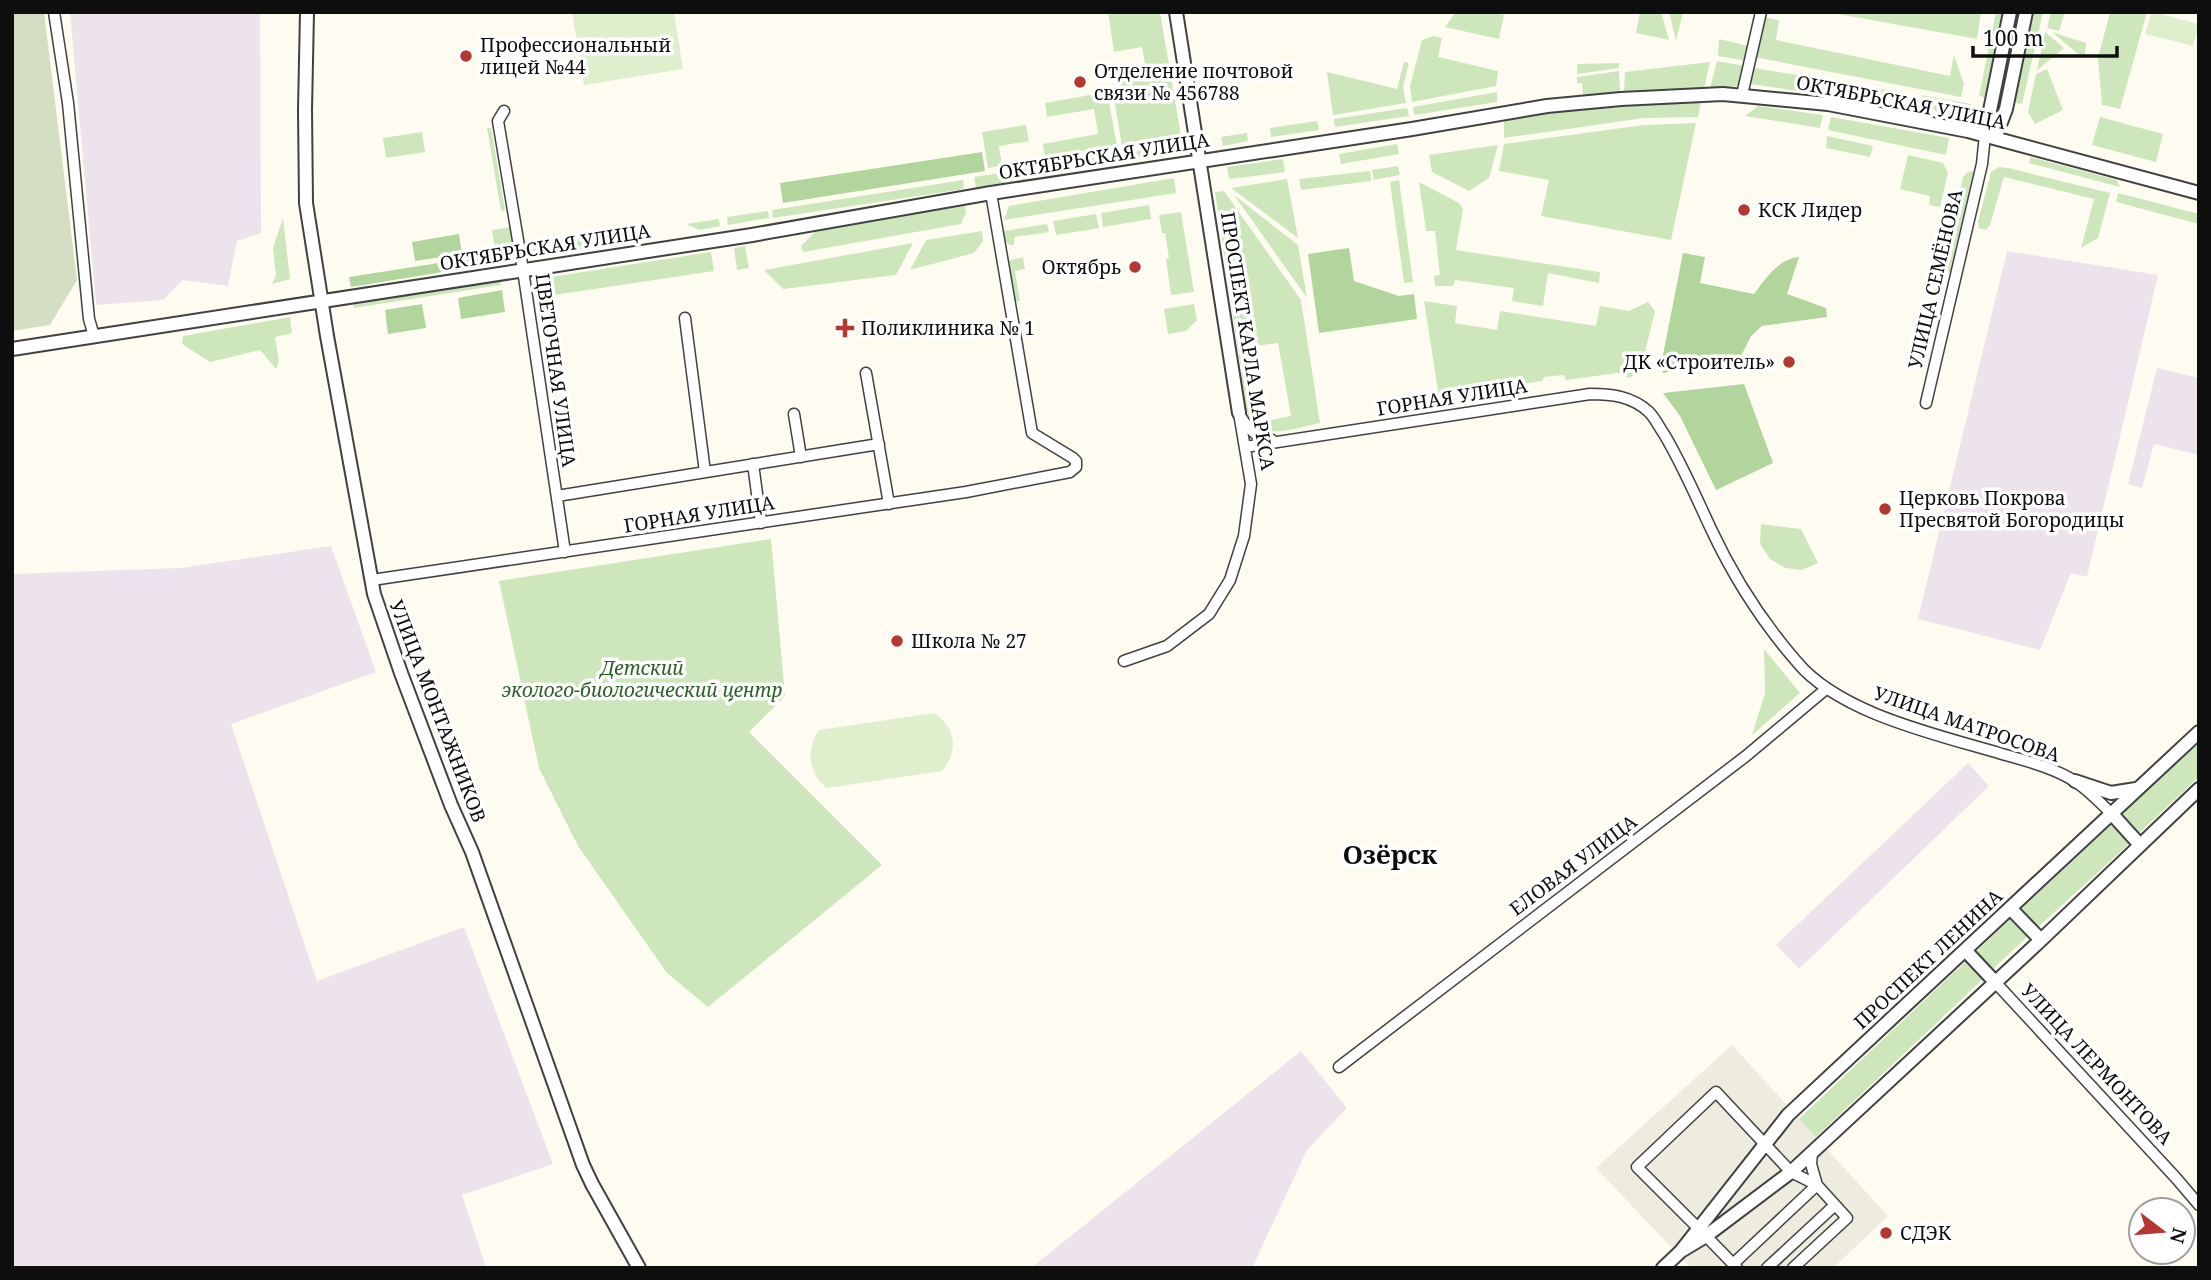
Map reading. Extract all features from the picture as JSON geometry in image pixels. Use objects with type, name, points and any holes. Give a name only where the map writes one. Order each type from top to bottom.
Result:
[{"type":"street","points":[[54,12],[68,103],[89,319],[94,336]]},
{"type":"street","name":"УЛИЦА МОНТАЖНИКОВ","points":[[307,12],[306,203],[378,608],[451,804],[472,852],[583,1165],[639,1268]]},
{"type":"street","name":"ПРОСПЕКТ КАРЛА МАРКСА","points":[[1124,661],[1167,646],[1209,614],[1230,580],[1244,536],[1251,484],[1176,12]]},
{"type":"street","points":[[1742,95],[1761,12]]},
{"type":"street","name":"УЛИЦА СЕМЁНОВА","points":[[1926,403],[1990,137],[2010,12]]},
{"type":"street","name":"УЛИЦА СЕМЁНОВА","points":[[1990,137],[2006,108],[2026,12]]},
{"type":"street","name":"ОКТЯБРЬСКАЯ УЛИЦА","points":[[12,349],[752,235],[991,193],[1547,106],[1663,96],[1742,95],[1828,104],[1990,137],[2199,193]]},
{"type":"street","name":"ЦВЕТОЧНАЯ УЛИЦА","points":[[504,111],[498,121],[565,552]]},
{"type":"street","name":"ГОРНАЯ УЛИЦА","points":[[372,580],[889,504],[1070,472],[1076,467],[1073,458],[1032,433],[991,193]]},
{"type":"street","points":[[685,317],[705,472]]},
{"type":"street","points":[[866,373],[889,504]]},
{"type":"street","name":"ГОРНАЯ УЛИЦА","points":[[1245,447],[1590,394],[1623,397],[1648,411],[1657,422]]},
{"type":"street","points":[[1239,413],[1252,432],[1260,438],[1280,441]]},
{"type":"street","points":[[794,414],[802,457]]},
{"type":"street","name":"УЛИЦА МАТРОСОВА","points":[[1657,422],[1718,541],[1756,606],[1798,664],[1826,689],[1887,718],[2028,761],[2075,781],[2112,814]]},
{"type":"street","points":[[557,496],[879,444]]},
{"type":"street","points":[[753,464],[761,523]]},
{"type":"street","name":"ЕЛОВАЯ УЛИЦА","points":[[1339,1067],[1746,756],[1826,689]]},
{"type":"street","name":"ПРОСПЕКТ ЛЕНИНА","points":[[1702,1232],[1788,1115],[2199,732]]},
{"type":"street","points":[[2075,781],[2111,793],[2139,788]]},
{"type":"street","name":"ПРОСПЕКТ ЛЕНИНА","points":[[1663,1268],[1702,1232],[1791,1172],[2199,789]]},
{"type":"street","points":[[2112,814],[2140,845]]},
{"type":"street","points":[[2010,908],[2040,940]]},
{"type":"street","name":"УЛИЦА ЛЕРМОНТОВА","points":[[1965,950],[2199,1205]]},
{"type":"street","points":[[1793,1268],[1847,1217],[1817,1185],[1791,1172],[1716,1092],[1637,1167],[1735,1266],[1817,1185]]},
{"type":"street","points":[[1812,1152],[1811,1164],[1817,1185]]},
{"type":"street","points":[[1767,1268],[1835,1205]]},
{"type":"shaded area","points":[[70,12],[260,12],[261,233],[237,241],[228,286],[183,280],[163,300],[96,305]]},
{"type":"shaded area","points":[[2007,251],[2158,275],[2087,577],[2071,573],[2040,650],[1918,619]]},
{"type":"shaded area","points":[[2157,368],[2199,378],[2199,455],[2154,444],[2142,488],[2128,484]]},
{"type":"shaded area","points":[[331,546],[376,672],[231,724],[317,981],[464,927],[553,1164],[462,1195],[486,1268],[12,1268],[12,574],[180,568]]},
{"type":"shaded area","points":[[1968,763],[1989,786],[1799,969],[1776,945]]},
{"type":"shaded area","points":[[1732,1045],[1888,1216],[1833,1268],[1691,1268],[1596,1168]]},
{"type":"shaded area","points":[[1301,1051],[1347,1108],[1307,1150],[1252,1268],[1031,1268]]},
{"type":"green space","points":[[12,12],[44,12],[77,280],[50,325],[12,331]]},
{"type":"green space","points":[[572,12],[674,12],[683,69],[584,85]]},
{"type":"green space","points":[[1108,12],[1160,12],[1181,136],[1122,146],[1113,92],[1120,90],[1118,74],[1146,69],[1142,47],[1114,52]]},
{"type":"green space","points":[[1456,12],[1491,12],[1504,15],[1499,39],[1445,27]]},
{"type":"green space","points":[[1640,12],[1661,12],[1669,40],[1636,33]]},
{"type":"green space","points":[[1669,12],[1683,12],[1676,41]]},
{"type":"green space","points":[[1827,12],[1981,12],[1977,39]]},
{"type":"green space","points":[[1996,12],[2008,12],[1988,98],[1979,96]]},
{"type":"green space","points":[[2017,12],[2021,12],[2003,101],[2000,101]]},
{"type":"green space","points":[[2031,12],[2043,12],[2022,104],[2010,102]]},
{"type":"green space","points":[[2051,12],[2065,12],[2059,31],[2047,28]]},
{"type":"green space","points":[[2110,12],[2147,12],[2120,109],[2102,105],[2098,58]]},
{"type":"green space","points":[[2152,12],[2199,24],[2193,46],[2145,34]]},
{"type":"green space","points":[[1763,17],[1779,20],[1776,40],[1950,76],[1954,55],[1964,84],[1961,97],[1754,57]]},
{"type":"green space","points":[[2045,32],[2064,48],[2037,70]]},
{"type":"green space","points":[[2052,32],[2086,43],[2085,55],[2078,54]]},
{"type":"green space","points":[[1434,36],[1442,38],[1438,57],[1498,71],[1496,86],[1412,102],[1410,86],[1422,40]]},
{"type":"green space","points":[[1719,39],[1749,46],[1746,61],[1718,56]]},
{"type":"green space","points":[[1717,61],[1745,66],[1740,86],[1710,88]]},
{"type":"green space","points":[[1404,62],[1409,63],[1403,86],[1406,103],[1333,115],[1327,72],[1397,89]]},
{"type":"green space","points":[[1710,62],[1704,88],[1624,92],[1625,72]]},
{"type":"green space","points":[[1619,63],[1619,68],[1577,74],[1577,64]]},
{"type":"green space","points":[[1754,68],[1895,91],[1859,100],[1751,84]]},
{"type":"green space","points":[[2047,69],[2063,110],[2035,124],[2028,112],[2036,74]]},
{"type":"green space","points":[[1619,71],[1620,93],[1583,95],[1582,83],[1577,83],[1577,77]]},
{"type":"green space","points":[[1107,92],[1117,145],[1045,158],[1043,144],[1098,134],[1094,109],[1047,117],[1045,103]]},
{"type":"green space","points":[[1497,92],[1497,102],[1414,115],[1413,107]]},
{"type":"green space","points":[[1921,95],[1971,104],[1968,120],[1939,115]]},
{"type":"green space","points":[[1701,101],[1698,117],[1644,118],[1504,138],[1504,116]]},
{"type":"green space","points":[[1758,106],[1823,115],[1820,128],[1745,116]]},
{"type":"green space","points":[[1407,108],[1409,116],[1335,127],[1334,119]]},
{"type":"green space","points":[[1831,117],[1949,138],[1946,155],[1828,130]]},
{"type":"green space","points":[[2100,117],[2163,134],[2156,162],[2092,145]]},
{"type":"green space","points":[[1317,121],[1319,130],[1271,137],[1270,128]]},
{"type":"green space","points":[[1696,123],[1671,240],[1541,216],[1549,180],[1499,171],[1504,144],[1644,125]]},
{"type":"green space","points":[[1026,125],[1029,141],[999,146],[1002,166],[988,168],[982,132]]},
{"type":"green space","points":[[487,128],[491,128],[505,210],[501,211]]},
{"type":"green space","points":[[422,132],[425,152],[386,158],[383,138]]},
{"type":"green space","points":[[1247,133],[1248,141],[1223,146],[1221,137]]},
{"type":"green space","points":[[1827,136],[1873,146],[1870,157],[1826,148]]},
{"type":"green space","points":[[1397,144],[1399,154],[1341,164],[1339,154]]},
{"type":"green space","points":[[1498,145],[1489,178],[1469,191],[1432,172],[1429,155]]},
{"type":"green space","points":[[1170,146],[1171,152],[1142,157],[1126,153]]},
{"type":"green space","points":[[982,152],[985,171],[783,203],[780,183]]},
{"type":"green space","points":[[1908,155],[1943,163],[1948,173],[1940,207],[1929,205],[1930,196],[1900,189]]},
{"type":"green space","points":[[1099,157],[1084,169],[1047,176],[1045,168]]},
{"type":"green space","points":[[2030,157],[2117,180],[2120,187],[2029,163]]},
{"type":"green space","points":[[1283,159],[1285,172],[1229,179],[1227,167]]},
{"type":"green space","points":[[1398,166],[1400,175],[1374,180],[1372,170]]},
{"type":"green space","points":[[1999,167],[2110,193],[2098,238],[2081,248],[2094,199],[2004,177],[1990,225],[1986,230],[1979,228],[1978,222],[1991,172]]},
{"type":"green space","points":[[1036,168],[1038,180],[976,189],[974,177]]},
{"type":"green space","points":[[1370,171],[1371,181],[1301,190],[1299,179]]},
{"type":"green space","points":[[1974,171],[1950,272],[1942,271],[1963,177]]},
{"type":"green space","points":[[1174,178],[1176,193],[1004,220],[1009,206]]},
{"type":"green space","points":[[1287,179],[1298,238],[1231,188]]},
{"type":"green space","points":[[963,180],[964,189],[773,218],[772,210]]},
{"type":"green space","points":[[1399,180],[1413,282],[1404,283],[1390,182]]},
{"type":"green space","points":[[1419,182],[1459,203],[1463,209],[1456,250],[1600,272],[1599,283],[1548,273],[1543,306],[1512,301],[1514,288],[1455,280],[1453,286],[1435,286],[1434,276],[1440,275],[1435,231],[1426,231]]},
{"type":"green space","points":[[1224,191],[1301,300],[1320,423],[1291,430],[1269,431],[1253,425],[1248,417],[1240,372],[1246,371],[1256,423],[1291,416],[1278,343],[1254,346],[1254,362],[1240,364],[1215,192]]},
{"type":"green space","points":[[2118,193],[2199,214],[2199,224],[2116,202]]},
{"type":"green space","points":[[1234,195],[1298,245],[1307,298]]},
{"type":"green space","points":[[1149,205],[1151,219],[1103,227],[1101,213]]},
{"type":"green space","points":[[965,206],[966,213],[961,224],[803,252],[801,246],[819,228]]},
{"type":"green space","points":[[768,211],[769,218],[728,225],[727,217]]},
{"type":"green space","points":[[1181,212],[1194,292],[1171,295],[1166,259],[1169,258],[1159,215]]},
{"type":"green space","points":[[1096,214],[1099,228],[1056,235],[1053,221]]},
{"type":"green space","points":[[283,218],[290,279],[272,284],[276,275],[273,248]]},
{"type":"green space","points":[[719,219],[720,226],[700,230],[686,224]]},
{"type":"green space","points":[[1047,224],[1049,232],[1014,237],[1014,245],[1005,242],[1004,231]]},
{"type":"green space","points":[[510,227],[513,247],[495,249],[492,230]]},
{"type":"green space","points":[[643,231],[633,241],[533,257],[532,248]]},
{"type":"green space","points":[[982,231],[983,241],[974,253],[910,270],[926,240]]},
{"type":"green space","points":[[459,234],[462,254],[415,261],[412,242]]},
{"type":"green space","points":[[913,243],[896,275],[783,289],[764,270]]},
{"type":"green space","points":[[745,246],[749,268],[737,270],[734,248]]},
{"type":"green space","points":[[1349,248],[1354,281],[1399,296],[1414,294],[1417,319],[1319,333],[1308,254]]},
{"type":"green space","points":[[711,252],[714,271],[541,297],[538,279]]},
{"type":"green space","points":[[1683,253],[1705,257],[1700,283],[1754,294],[1779,265],[1799,257],[1787,294],[1826,308],[1827,317],[1762,326],[1751,336],[1741,356],[1663,373],[1661,365]]},
{"type":"green space","points":[[496,254],[497,263],[351,287],[349,277]]},
{"type":"green space","points":[[1023,257],[1025,269],[1015,271],[1020,301],[1013,302],[1007,261]]},
{"type":"green space","points":[[499,275],[501,285],[354,308],[353,299]]},
{"type":"green space","points":[[502,290],[505,312],[461,319],[458,298]]},
{"type":"green space","points":[[1424,301],[1457,306],[1455,323],[1497,330],[1500,311],[1596,326],[1600,306],[1629,311],[1648,302],[1655,311],[1641,368],[1630,378],[1618,373],[1566,380],[1564,375],[1439,397]]},
{"type":"green space","points":[[422,304],[426,328],[388,334],[385,310]]},
{"type":"green space","points":[[1194,304],[1197,320],[1186,331],[1168,334],[1164,309]]},
{"type":"green space","points":[[290,317],[292,333],[275,337],[279,362],[276,369],[260,350],[210,362],[182,344],[183,336]]},
{"type":"green space","points":[[1744,384],[1773,463],[1716,490],[1680,416],[1663,393]]},
{"type":"green space","points":[[1761,524],[1801,529],[1818,563],[1802,570],[1785,568],[1770,559],[1760,544]]},
{"type":"green space","name":"Детский эколого-биологический центр","points":[[771,539],[785,696],[749,732],[882,865],[708,1007],[667,973],[578,846],[539,768],[499,581]]},
{"type":"green space","points":[[1764,649],[1800,693],[1752,735],[1765,693]]},
{"type":"green space","points":[[934,713],[947,726],[953,740],[951,756],[942,771],[827,788],[816,776],[811,753],[819,730]]},
{"type":"green space","points":[[2199,741],[2199,777],[2138,834],[2121,815]]},
{"type":"green space","points":[[2113,823],[2131,842],[2037,928],[2020,910]]},
{"type":"green space","points":[[2012,917],[2029,935],[1992,970],[1975,953]]},
{"type":"green space","points":[[1967,960],[1984,978],[1800,1152],[1783,1134]]},
{"type":"place","name":"Профессиональный лицей №44","points":[[466,56]]},
{"type":"place","name":"Отделение почтовой связи № 456788","points":[[1080,82]]},
{"type":"place","name":"КСК Лидер","points":[[1744,210]]},
{"type":"place","name":"Октябрь","points":[[1135,267]]},
{"type":"place","name":"Поликлиника № 1","points":[[845,328]]},
{"type":"place","name":"ДК «Строитель»","points":[[1789,362]]},
{"type":"place","name":"Церковь Покрова Пресвятой Богородицы","points":[[1885,509]]},
{"type":"place","name":"Школа № 27","points":[[897,641]]},
{"type":"place","name":"СДЭК","points":[[1886,1233]]},
{"type":"district","name":"Озёрск","points":[[1390,854]]}]
